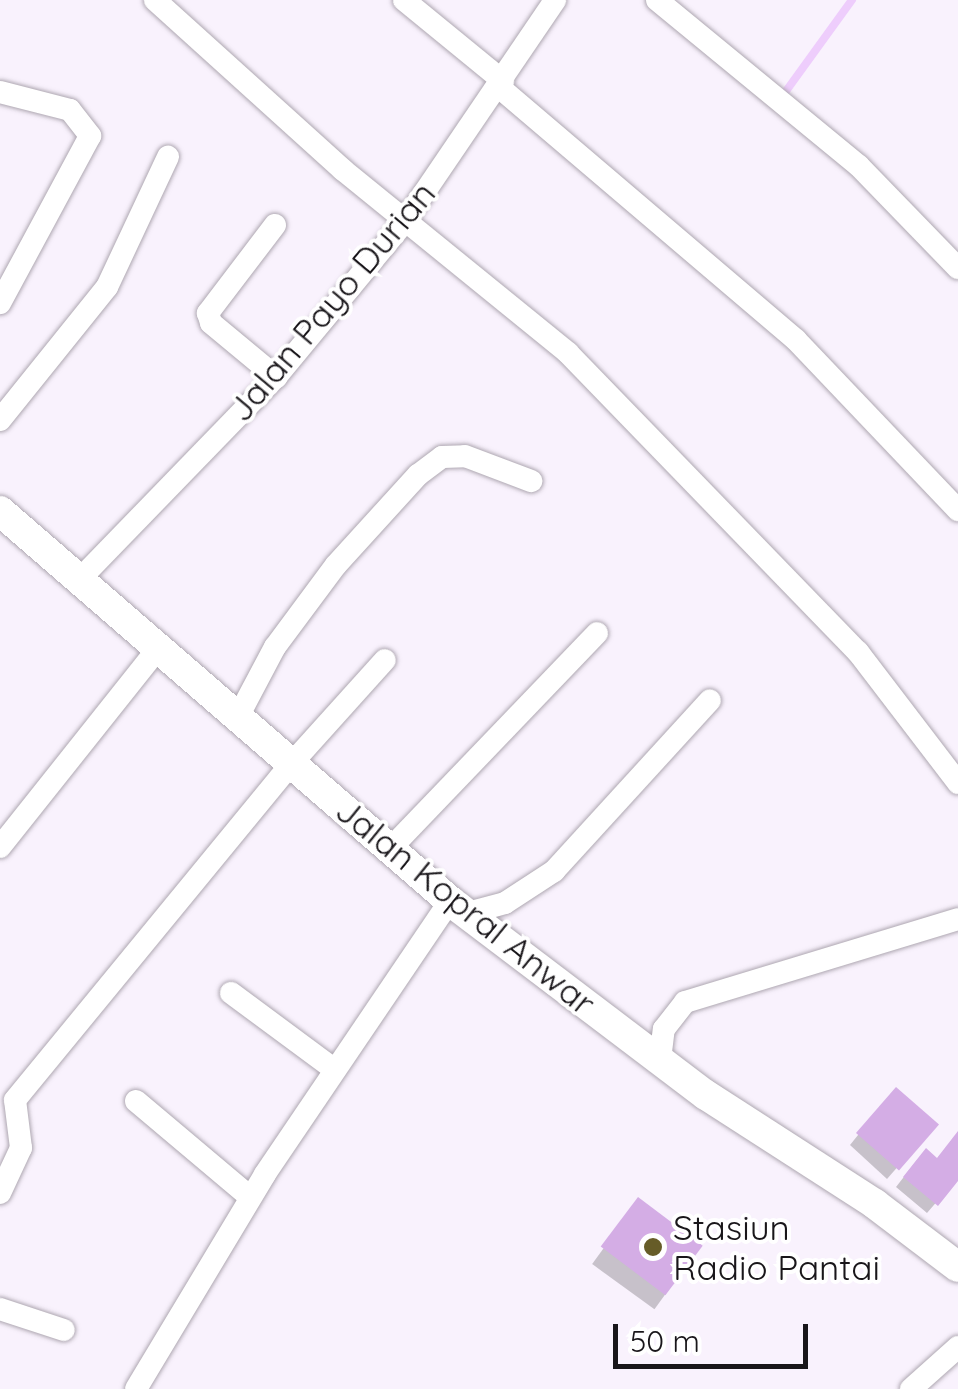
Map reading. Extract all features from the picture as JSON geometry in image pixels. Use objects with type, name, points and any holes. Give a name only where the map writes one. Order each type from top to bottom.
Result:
[{"type":"street","points":[[155,0],[405,222],[568,353],[691,474],[858,652],[958,783]]},
{"type":"street","points":[[404,0],[796,340],[958,510]]},
{"type":"street","name":"Jalan Payo Durian","points":[[79,580],[276,376],[405,222],[555,0]]},
{"type":"street","points":[[657,0],[858,166],[958,268]]},
{"type":"street","points":[[0,92],[70,110],[90,136],[2,294]]},
{"type":"street","points":[[0,420],[107,287],[168,157]]},
{"type":"street","points":[[275,226],[208,313],[211,323],[276,376]]},
{"type":"street","points":[[240,714],[275,647],[336,564],[418,474],[442,457],[465,456],[531,481]]},
{"type":"street","name":"Jalan Kopral Anwar","points":[[0,511],[240,714],[459,907],[660,1060],[958,1267]]},
{"type":"street","points":[[390,848],[597,632]]},
{"type":"street","points":[[0,847],[159,647]]},
{"type":"street","points":[[0,1193],[20,1148],[16,1100],[293,762],[385,660]]},
{"type":"street","points":[[136,1389],[250,1197],[335,1070],[459,907],[505,903],[554,872],[710,700]]},
{"type":"street","points":[[660,1060],[664,1029],[685,1002],[958,918]]},
{"type":"street","points":[[231,993],[335,1070]]},
{"type":"street","points":[[136,1101],[250,1197]]},
{"type":"street","points":[[0,1309],[64,1330]]},
{"type":"street","points":[[911,1389],[958,1347]]},
{"type":"building","points":[[896,1087],[939,1124],[899,1170],[856,1133]]},
{"type":"building","points":[[958,1131],[958,1181],[938,1206],[903,1177],[926,1148],[937,1158]]},
{"type":"building","name":"Stasiun Radio Pantai","points":[[638,1197],[703,1246],[665,1295],[601,1247]]},
{"type":"waterway","points":[[781,98],[852,0]]},
{"type":"place","name":"Stasiun Radio Pantai","points":[[653,1247]]}]
